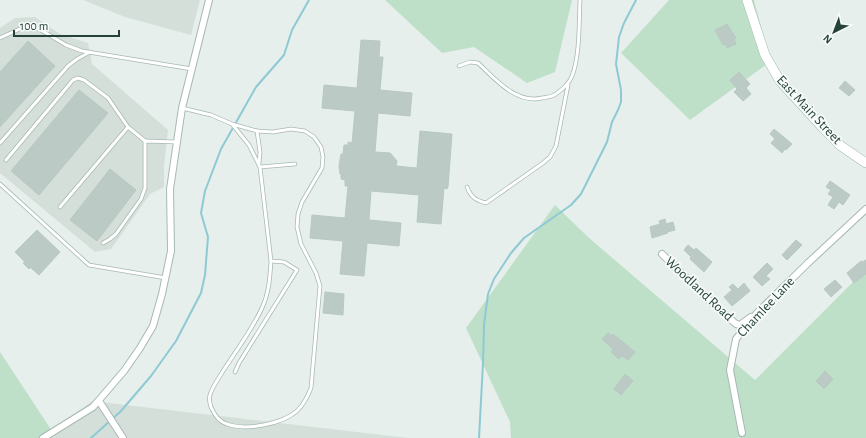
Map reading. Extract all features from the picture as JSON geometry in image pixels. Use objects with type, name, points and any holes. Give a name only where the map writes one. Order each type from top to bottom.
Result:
[{"type":"main road","name":"East Main Street","points":[[742,0],[747,18],[765,55],[780,81],[841,146],[866,163]]},
{"type":"main road","name":"East Main Street","points":[[747,0],[762,48]]},
{"type":"street","points":[[43,438],[93,408],[124,371],[153,326],[166,278],[171,251],[170,189],[182,108],[210,0]]},
{"type":"street","name":"Chamlee Lane","points":[[742,432],[730,370],[736,339],[756,314],[866,209]]},
{"type":"street","name":"Woodland Road","points":[[662,254],[712,303],[736,324],[740,325],[756,314]]},
{"type":"street","points":[[99,401],[123,438]]},
{"type":"lane","points":[[459,66],[470,62],[478,63],[500,84],[517,96],[535,100],[552,96],[564,88],[572,77],[577,58],[580,0]]},
{"type":"lane","points":[[0,38],[22,28],[33,27],[66,45],[90,52],[192,69]]},
{"type":"lane","points":[[0,142],[68,66],[90,52]]},
{"type":"lane","points":[[6,160],[73,80],[78,78],[84,80],[108,98],[128,127],[145,141],[177,142]]},
{"type":"lane","points":[[467,187],[470,195],[476,200],[486,203],[550,157],[556,146],[568,83]]},
{"type":"lane","points":[[182,108],[211,115],[232,124],[257,131],[273,132],[291,129],[304,131],[314,137],[321,147],[322,152],[322,168],[302,202],[298,214],[297,227],[301,244],[316,273],[320,286],[311,388],[307,398],[297,411],[288,417],[274,423],[258,426],[237,426],[226,424],[218,419],[211,406],[210,395],[218,379],[251,328],[262,308],[268,292],[271,261],[257,131]]},
{"type":"lane","points":[[232,124],[249,145],[260,165]]},
{"type":"lane","points":[[60,207],[128,127]]},
{"type":"lane","points":[[103,243],[116,234],[141,199],[146,188],[145,141]]},
{"type":"lane","points":[[260,165],[295,164]]},
{"type":"lane","points":[[0,184],[89,264],[166,278]]},
{"type":"lane","points":[[235,372],[239,363],[297,270],[284,262],[271,261]]},
{"type":"shaded area","points":[[83,0],[200,0],[191,35],[125,17]]},
{"type":"shaded area","points":[[35,17],[60,34],[88,43],[92,64],[168,130],[164,166],[164,187],[150,194],[111,249],[95,252],[0,173],[0,28],[15,18]]},
{"type":"shaded area","points":[[92,401],[408,438],[42,438]]},
{"type":"green space","points":[[385,0],[572,0],[555,72],[527,83],[474,47],[442,53]]},
{"type":"green space","points":[[669,0],[754,0],[770,62],[690,120],[621,53]]},
{"type":"green space","points":[[555,205],[589,238],[755,380],[866,269],[866,438],[511,438],[510,422],[466,328]]},
{"type":"green space","points":[[0,352],[52,431],[42,438],[0,438]]},
{"type":"building","points":[[727,24],[736,38],[734,39],[736,44],[727,48],[725,44],[723,45],[715,30]]},
{"type":"building","points":[[361,40],[380,41],[379,57],[383,57],[380,90],[412,93],[410,116],[378,113],[375,152],[390,153],[397,161],[396,166],[417,168],[420,131],[452,134],[448,187],[447,189],[444,188],[441,224],[417,222],[419,195],[371,191],[369,220],[401,223],[399,246],[367,243],[364,276],[340,274],[343,241],[310,238],[312,215],[345,218],[348,186],[345,186],[345,180],[341,179],[339,166],[344,145],[348,145],[348,142],[352,143],[355,111],[322,108],[324,85],[357,88]]},
{"type":"building","points":[[28,41],[55,66],[0,127],[0,72]]},
{"type":"building","points":[[739,72],[750,84],[746,88],[751,94],[743,101],[734,92],[737,89],[730,80]]},
{"type":"building","points":[[845,81],[855,90],[849,96],[839,88]]},
{"type":"building","points":[[79,90],[108,113],[39,195],[11,171]]},
{"type":"building","points":[[774,129],[792,144],[782,153],[771,143],[775,139],[770,134]]},
{"type":"building","points":[[110,169],[136,190],[97,241],[70,220]]},
{"type":"building","points":[[830,181],[850,195],[843,205],[839,202],[834,209],[828,205],[833,197],[828,194],[831,190],[826,187]]},
{"type":"building","points":[[665,219],[666,224],[673,222],[675,230],[652,238],[650,227],[660,224],[659,221]]},
{"type":"building","points":[[37,230],[60,252],[39,275],[30,267],[29,269],[23,263],[25,262],[15,252]]},
{"type":"building","points":[[796,240],[802,245],[787,260],[782,255]]},
{"type":"building","points":[[688,245],[694,250],[696,248],[712,262],[704,272],[690,259],[691,257],[684,250]]},
{"type":"building","points":[[866,260],[866,274],[854,283],[847,273],[861,261]]},
{"type":"building","points":[[767,263],[773,269],[766,276],[770,279],[762,286],[753,277]]},
{"type":"building","points":[[835,280],[842,287],[831,297],[824,289]]},
{"type":"building","points":[[744,283],[750,291],[732,306],[724,297],[732,290],[729,287],[733,284],[738,289]]},
{"type":"building","points":[[325,292],[344,294],[343,315],[323,313]]},
{"type":"building","points":[[608,333],[612,336],[613,334],[635,352],[628,360],[622,356],[619,359],[611,352],[613,349],[602,339]]},
{"type":"building","points":[[825,371],[833,379],[824,389],[816,381]]},
{"type":"building","points":[[625,374],[633,381],[621,395],[614,389]]},
{"type":"waterway","points":[[91,438],[121,411],[151,376],[176,341],[201,293],[205,275],[208,237],[201,213],[205,191],[221,149],[256,87],[284,55],[292,30],[309,0]]},
{"type":"waterway","points":[[479,438],[484,325],[488,294],[494,279],[511,253],[524,238],[571,205],[581,194],[607,142],[612,122],[621,102],[621,90],[616,64],[619,37],[624,23],[636,0]]}]
